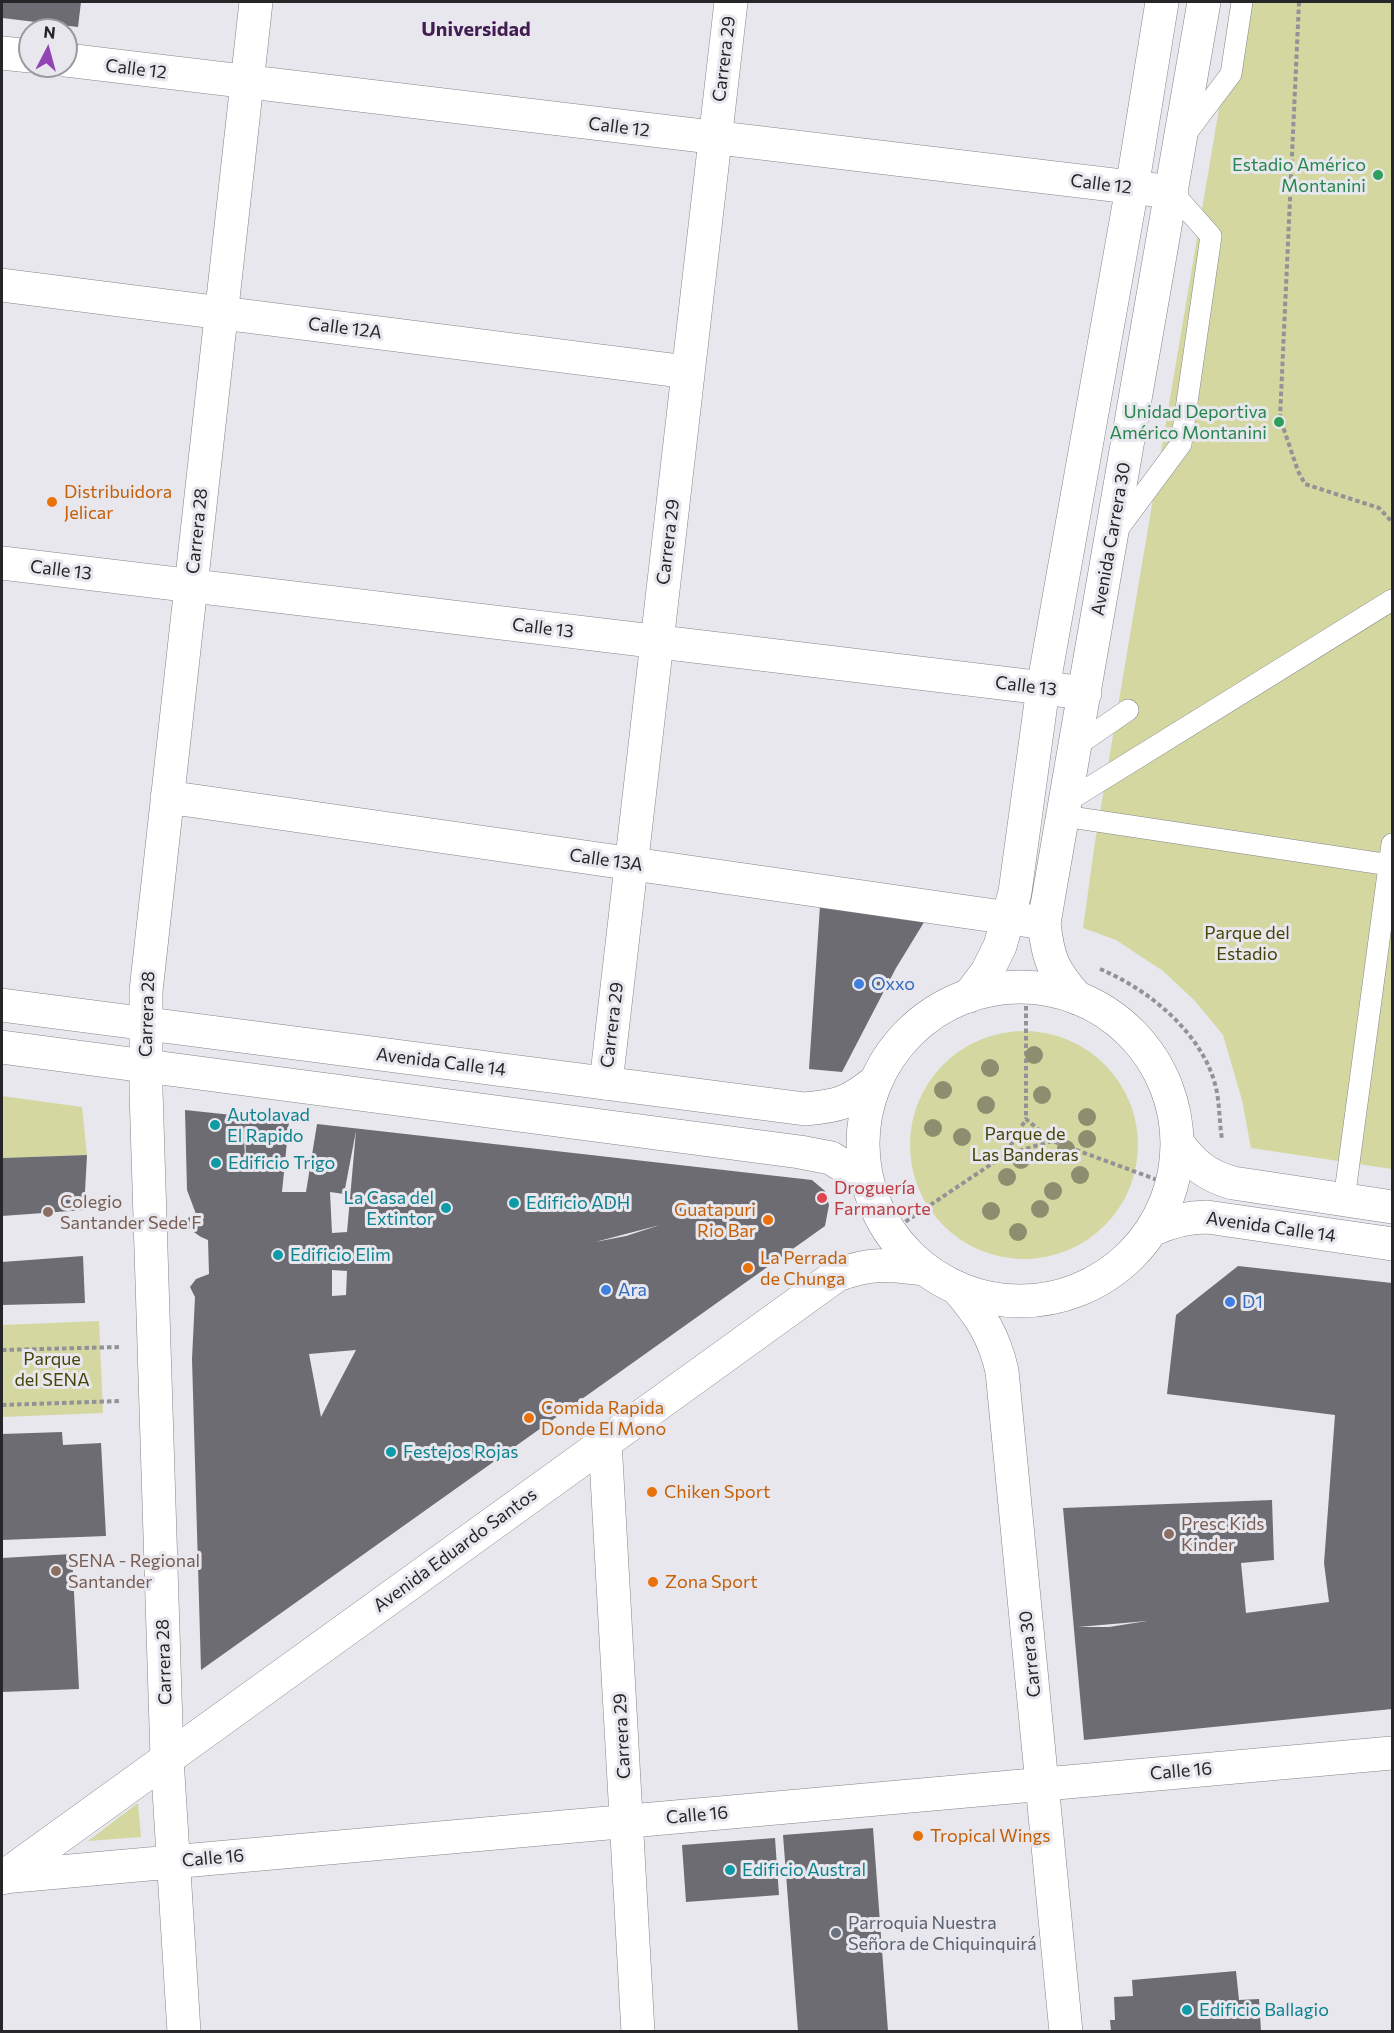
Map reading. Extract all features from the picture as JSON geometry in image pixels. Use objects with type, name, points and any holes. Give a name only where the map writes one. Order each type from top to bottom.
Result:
[{"type":"street","name":"Carrera 28","points":[[184,2031],[167,1758],[155,1401],[146,991],[256,2]]},
{"type":"street","name":"Carrera 29","points":[[606,1083],[731,2]]},
{"type":"street","points":[[969,996],[1000,946],[1015,892],[1043,688],[1132,188],[1162,2]]},
{"type":"street","name":"Avenida Carrera 30","points":[[1077,998],[1058,977],[1047,951],[1044,923],[1204,2]]},
{"type":"street","points":[[2,53],[18,55]]},
{"type":"street","name":"Calle 12","points":[[78,61],[1172,192]]},
{"type":"street","name":"Calle 12A","points":[[2,285],[688,372]]},
{"type":"street","name":"Calle 13","points":[[2,562],[1085,693]]},
{"type":"street","name":"Calle 13A","points":[[167,797],[1044,923]]},
{"type":"street","points":[[1026,988],[1052,990],[1077,998],[1110,1015],[1138,1040],[1160,1071],[1173,1106],[1178,1143],[1177,1164],[1164,1209],[1152,1230],[1123,1263],[1086,1287],[1044,1299],[1000,1300],[957,1288],[924,1269],[905,1252],[889,1232],[875,1207],[866,1179],[862,1147],[865,1114],[875,1082],[898,1045],[930,1015],[969,996],[997,989],[1026,988]]},
{"type":"street","name":"Avenida Calle 14","points":[[2,1005],[805,1109],[834,1106],[854,1099],[875,1082]]},
{"type":"street","points":[[2,1047],[800,1152],[831,1158],[866,1179]]},
{"type":"street","name":"Avenida Calle 14","points":[[1178,1143],[1198,1168],[1217,1179],[1392,1207]]},
{"type":"street","name":"Avenida Calle 14","points":[[1152,1230],[1167,1222],[1188,1217],[1215,1218],[1392,1244]]},
{"type":"street","name":"Avenida Eduardo Santos","points":[[2,1877],[837,1275],[868,1265],[924,1269]]},
{"type":"street","name":"Carrera 30","points":[[957,1288],[978,1312],[991,1334],[1002,1371],[1066,2031]]},
{"type":"street","name":"Carrera 29","points":[[605,1441],[638,2031]]},
{"type":"street","name":"Calle 16","points":[[2,1877],[1392,1753]]},
{"type":"lane","points":[[1180,140],[1231,74],[1242,2]]},
{"type":"lane","points":[[1112,538],[1181,444],[1211,236],[1172,192]]},
{"type":"lane","points":[[1065,809],[1392,600]]},
{"type":"lane","points":[[1076,746],[1128,710]]},
{"type":"lane","points":[[1065,809],[1391,855],[1344,1200]]},
{"type":"path","points":[[1299,2],[1280,418],[1298,471],[1305,484],[1379,508],[1392,522]]},
{"type":"path","points":[[1094,966],[1116,976],[1162,1006],[1200,1051],[1215,1082],[1223,1144]]},
{"type":"path","points":[[1005,1155],[1026,1119],[1026,988]]},
{"type":"path","points":[[1026,1119],[1052,1140],[1172,1185]]},
{"type":"path","points":[[889,1232],[1005,1155],[1052,1140]]},
{"type":"path","points":[[2,1350],[154,1347]]},
{"type":"path","points":[[2,1405],[155,1401]]},
{"type":"green space","name":"Unidad Deportiva Américo Montanini","points":[[1237,2],[1392,2],[1392,1169],[1251,1148],[1242,1100],[1223,1035],[1195,1001],[1163,971],[1116,940],[1083,928],[1095,842]]},
{"type":"green space","name":"Parque de Las Banderas","points":[[1024,1031],[1057,1036],[1078,1045],[1096,1057],[1112,1073],[1124,1091],[1133,1112],[1138,1145],[1133,1178],[1124,1199],[1112,1217],[1096,1233],[1078,1245],[1057,1254],[1024,1259],[991,1254],[970,1245],[952,1233],[936,1217],[924,1199],[915,1178],[910,1145],[915,1112],[924,1091],[936,1073],[952,1057],[970,1045],[991,1036]]},
{"type":"green space","points":[[2,1096],[82,1107],[87,1155],[2,1158]]},
{"type":"green space","name":"Parque del SENA","points":[[99,1321],[103,1413],[2,1417],[2,1325]]},
{"type":"green space","points":[[138,1803],[141,1837],[88,1841]]},
{"type":"building","points":[[2,2],[81,2],[78,27],[78,18],[18,18],[18,20],[2,18]]},
{"type":"building","points":[[820,906],[926,919],[896,968],[842,1072],[809,1069]]},
{"type":"building","points":[[185,1110],[289,1121],[282,1192],[306,1192],[317,1124],[812,1180],[825,1191],[829,1205],[825,1226],[201,1670],[192,1359],[195,1297],[190,1287],[196,1279],[209,1274],[208,1240],[188,1228],[188,1218],[196,1214],[187,1190]],"holes":[[[245,1124],[246,1159],[245,1159]],[[356,1131],[347,1232],[332,1233],[330,1192],[344,1194]],[[660,1225],[626,1236],[595,1242]],[[332,1270],[347,1271],[346,1295],[332,1296]],[[356,1350],[321,1417],[309,1354]]]},
{"type":"building","points":[[87,1155],[84,1210],[2,1216],[2,1158]]},
{"type":"building","points":[[83,1256],[85,1303],[2,1305],[2,1262]]},
{"type":"building","points":[[1238,1266],[1392,1283],[1392,1709],[1084,1740],[1063,1508],[1272,1500],[1274,1560],[1241,1563],[1246,1613],[1329,1602],[1324,1563],[1335,1415],[1167,1394],[1176,1315]],"holes":[[[1147,1621],[1109,1627],[1078,1627]]]},
{"type":"building","points":[[62,1432],[63,1445],[101,1443],[106,1536],[2,1540],[2,1434]]},
{"type":"building","points":[[72,1554],[79,1689],[2,1692],[2,1558]]},
{"type":"building","name":"Parroquia Nuestra Señora de Chiquinquirá","points":[[873,1828],[888,2031],[798,2031],[783,1835]]},
{"type":"building","name":"Edificio Austral","points":[[775,1838],[779,1895],[686,1902],[682,1845]]},
{"type":"building","name":"Edificio Ballagio","points":[[1236,1971],[1239,2000],[1259,1999],[1261,2031],[1111,2031],[1110,2020],[1115,2020],[1114,1997],[1133,1996],[1132,1980]]},
{"type":"place","name":"Estadio Américo Montanini","points":[[1378,175]]},
{"type":"place","name":"Unidad Deportiva Américo Montanini","points":[[1279,422]]},
{"type":"place","name":"Distribuidora Jelicar","points":[[52,502]]},
{"type":"place","name":"Oxxo","points":[[859,984]]},
{"type":"place","name":"Autolavad El Rapido","points":[[215,1125]]},
{"type":"place","name":"Edificio Trigo","points":[[216,1163]]},
{"type":"place","name":"Droguería Farmanorte","points":[[822,1198]]},
{"type":"place","name":"Edificio ADH","points":[[514,1203]]},
{"type":"place","name":"La Casa del Extintor","points":[[446,1208]]},
{"type":"place","name":"Colegio Santander Sede F","points":[[48,1212]]},
{"type":"place","name":"Guatapuri Rio Bar","points":[[768,1220]]},
{"type":"place","name":"Edificio Elim","points":[[278,1255]]},
{"type":"place","name":"La Perrada de Chunga","points":[[748,1268]]},
{"type":"place","name":"Ara","points":[[606,1290]]},
{"type":"place","name":"D1","points":[[1230,1302]]},
{"type":"place","name":"Comida Rapida Donde El Mono","points":[[529,1418]]},
{"type":"place","name":"Festejos Rojas","points":[[391,1452]]},
{"type":"place","name":"Chiken Sport","points":[[652,1492]]},
{"type":"place","name":"Presc Kids Kinder","points":[[1169,1534]]},
{"type":"place","name":"SENA - Regional Santander","points":[[56,1571]]},
{"type":"place","name":"Zona Sport","points":[[653,1582]]},
{"type":"place","name":"Tropical Wings","points":[[918,1836]]},
{"type":"place","name":"Edificio Austral","points":[[730,1870]]},
{"type":"place","name":"Parroquia Nuestra Señora de Chiquinquirá","points":[[836,1933]]},
{"type":"place","name":"Edificio Ballagio","points":[[1187,2010]]},
{"type":"district","name":"Universidad","points":[[476,29]]},
{"type":"park label","name":"Parque del Estadio","points":[[1247,943]]}]
